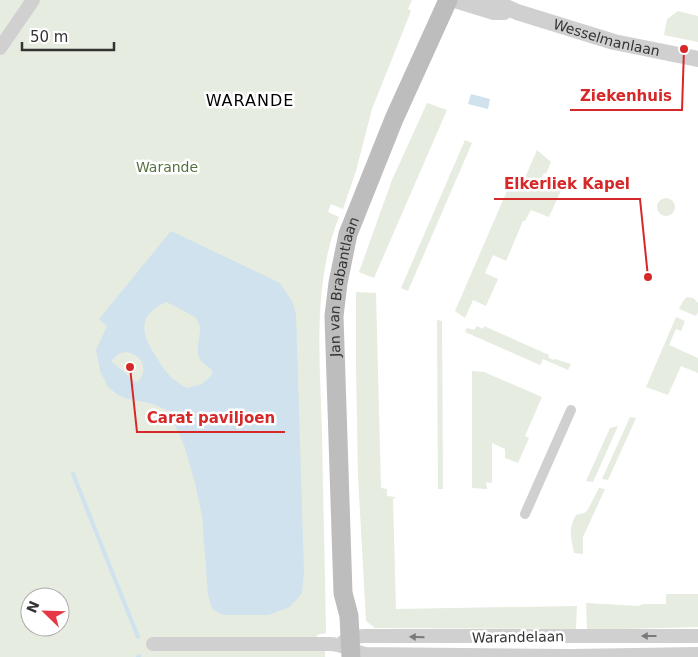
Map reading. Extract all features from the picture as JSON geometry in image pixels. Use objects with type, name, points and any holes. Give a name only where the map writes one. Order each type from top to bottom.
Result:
[{"type":"main road","name":"Jan van Brabantlaan","points":[[347,649],[349,616],[343,593],[334,316],[338,283],[348,234],[394,118],[448,0]]},
{"type":"street","points":[[0,48],[33,0]]},
{"type":"street","name":"Wesselmanlaan","points":[[455,0],[494,12],[517,12]]},
{"type":"street","name":"Wesselmanlaan","points":[[491,0],[517,12],[614,42],[698,59]]},
{"type":"street","points":[[526,514],[571,410]]},
{"type":"street","name":"Warandelaan","points":[[153,644],[347,649],[438,637],[698,636]]},
{"type":"street","points":[[438,637],[449,656]]},
{"type":"street","name":"Warandelaan","points":[[347,649],[366,654],[449,656],[698,654]]},
{"type":"green space","name":"Warande","points":[[0,0],[412,0],[408,9],[411,11],[372,109],[356,171],[343,209],[331,204],[328,212],[339,217],[330,243],[325,269],[321,296],[319,350],[326,633],[317,635],[318,649],[325,649],[325,657],[0,657]]},
{"type":"green space","points":[[678,11],[698,16],[698,42],[664,35],[667,19]]},
{"type":"green space","points":[[427,103],[447,110],[374,278],[359,272],[392,180]]},
{"type":"green space","points":[[465,140],[472,143],[408,291],[401,288]]},
{"type":"green space","points":[[537,150],[551,162],[540,182],[562,188],[549,217],[531,210],[525,221],[523,221],[506,261],[493,255],[485,273],[498,279],[486,306],[473,300],[465,318],[455,311],[510,184],[521,187]]},
{"type":"green space","points":[[662,198],[670,198],[675,203],[673,214],[662,216],[657,211],[657,203]]},
{"type":"green space","points":[[356,292],[376,293],[381,488],[387,489],[387,496],[396,497],[393,499],[396,609],[577,606],[576,629],[375,628],[366,621],[358,476]]},
{"type":"green space","points":[[687,297],[693,298],[698,303],[696,316],[679,309]]},
{"type":"green space","points":[[676,317],[685,321],[681,331],[676,329],[669,345],[698,358],[698,373],[681,366],[668,395],[646,387]]},
{"type":"green space","points":[[437,320],[442,321],[443,489],[438,489]]},
{"type":"green space","points":[[477,326],[483,329],[484,326],[549,355],[548,357],[553,360],[571,364],[568,370],[543,359],[540,365],[465,332],[467,328],[474,330]]},
{"type":"green space","points":[[472,371],[484,372],[542,397],[525,436],[529,438],[518,463],[505,458],[505,449],[492,443],[492,483],[486,482],[487,489],[472,488]]},
{"type":"green space","points":[[630,417],[636,418],[608,480],[602,479]]},
{"type":"green space","points":[[618,426],[593,482],[586,481],[610,428]]},
{"type":"green space","points":[[599,488],[605,489],[583,537],[583,554],[574,553],[571,534],[573,520],[576,515],[587,511]]},
{"type":"green space","points":[[666,594],[698,594],[698,627],[587,630],[586,603],[639,606],[643,604],[666,604]]},
{"type":"water","points":[[471,94],[490,99],[488,109],[468,104]]},
{"type":"water","points":[[171,231],[280,283],[292,301],[296,314],[304,573],[302,593],[290,607],[268,615],[223,615],[212,609],[208,594],[202,516],[184,445],[169,411],[150,403],[128,399],[118,395],[108,387],[100,371],[96,350],[107,326],[99,319]],"holes":[[[166,302],[196,318],[200,326],[199,358],[212,370],[212,375],[202,384],[187,388],[177,382],[168,374],[150,347],[144,325],[146,318],[157,307]],[[125,352],[136,355],[142,363],[143,373],[137,383],[111,361],[118,354]]]},
{"type":"waterway","points":[[73,474],[138,637]]},
{"type":"place","name":"Ziekenhuis","points":[[684,49]]},
{"type":"place","name":"Elkerliek Kapel","points":[[648,277]]},
{"type":"place","name":"Carat paviljoen","points":[[130,367]]},
{"type":"district","name":"WARANDE","points":[[250,100]]}]
